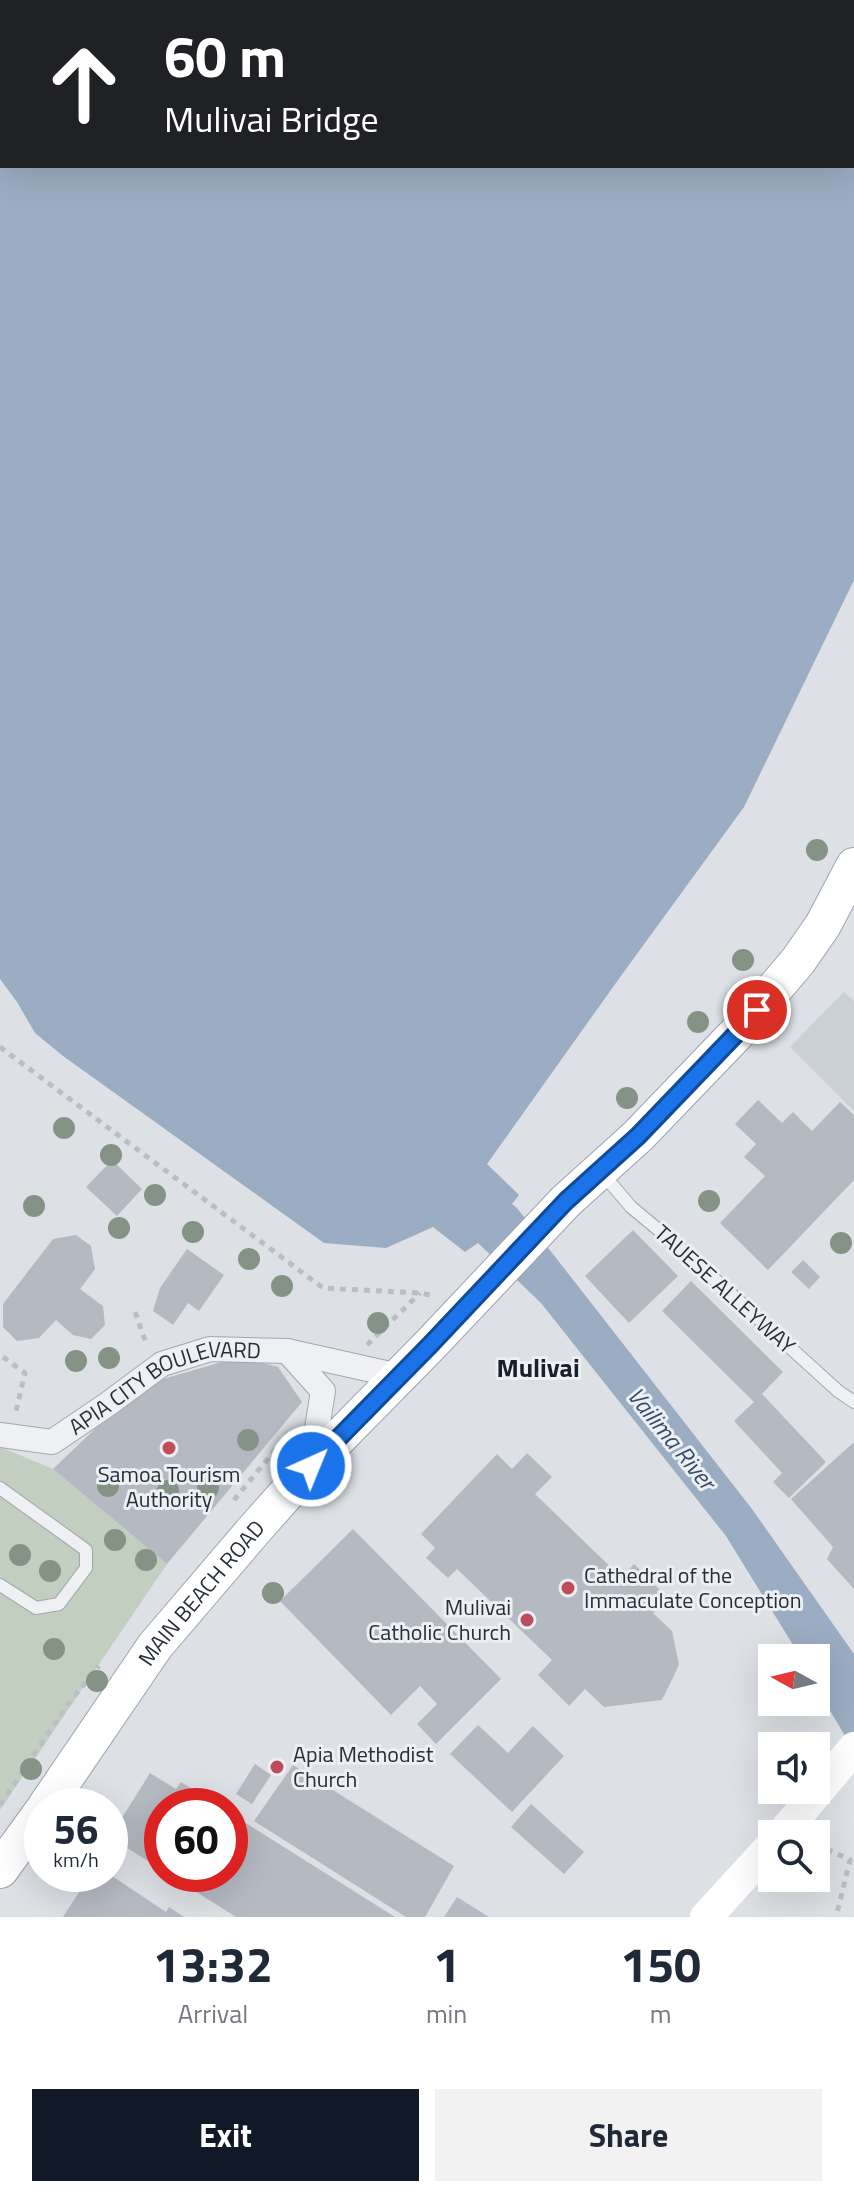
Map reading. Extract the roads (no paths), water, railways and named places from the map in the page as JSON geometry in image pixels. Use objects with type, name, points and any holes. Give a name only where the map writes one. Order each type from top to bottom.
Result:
[{"type":"main road","points":[[601,1171],[736,1034],[798,961],[823,925],[854,866]]},
{"type":"main road","name":"MAIN BEACH ROAD","points":[[58,1788],[155,1646],[311,1466],[566,1201],[601,1171]]},
{"type":"main road","points":[[794,1820],[847,1755]]},
{"type":"main road","points":[[0,1870],[24,1837]]},
{"type":"main road","points":[[706,1917],[758,1860]]},
{"type":"street","name":"APIA CITY BOULEVARD","points":[[5,1435],[52,1442],[162,1364],[210,1349],[287,1351],[399,1376]]},
{"type":"street","name":"APIA CITY BOULEVARD","points":[[287,1351],[323,1391],[311,1466]]},
{"type":"lane","name":"TAUESE ALLEYWAY","points":[[601,1171],[631,1207],[854,1402]]},
{"type":"lane","points":[[0,1488],[86,1550],[86,1568],[59,1604],[36,1608],[0,1585]]},
{"type":"water","name":"Vailima River","points":[[0,168],[854,168],[854,580],[744,807],[487,1164],[519,1195],[512,1204],[752,1509],[854,1654],[854,1751],[830,1711],[830,1644],[792,1644],[726,1536],[541,1303],[478,1243],[465,1252],[433,1227],[386,1248],[324,1243],[35,1033],[0,979]]},
{"type":"place","name":"Samoa Tourism Authority","points":[[169,1448]]},
{"type":"place","name":"Cathedral of the Immaculate Conception","points":[[568,1588]]},
{"type":"place","name":"Mulivai Catholic Church","points":[[527,1620]]},
{"type":"place","name":"Apia Methodist Church","points":[[277,1767]]},
{"type":"district","name":"Mulivai","points":[[538,1367]]}]
